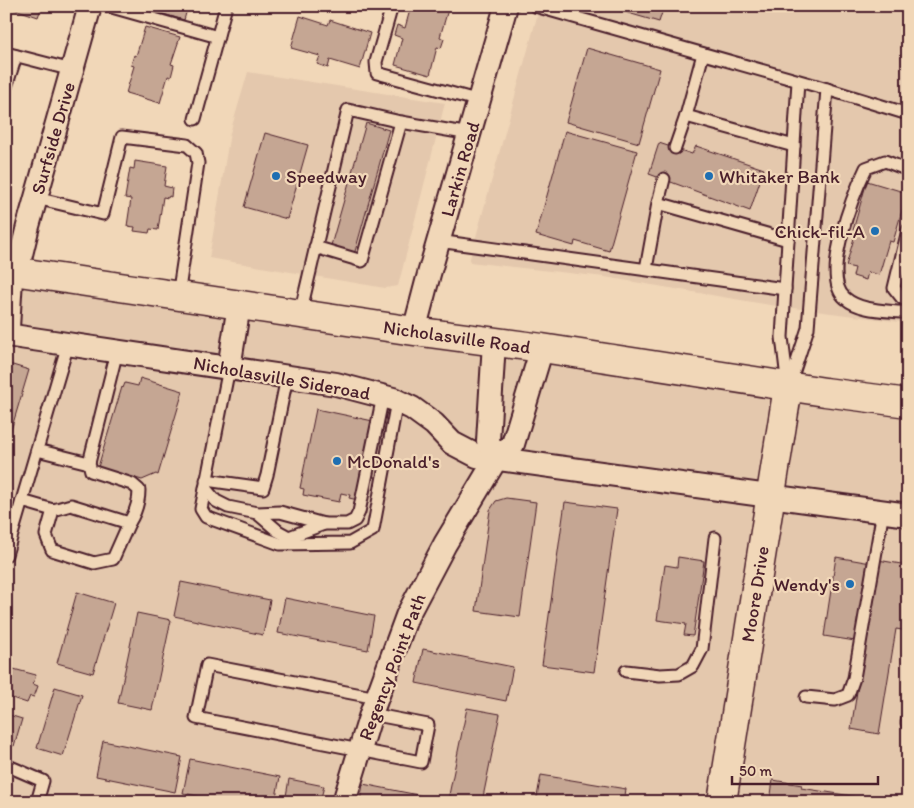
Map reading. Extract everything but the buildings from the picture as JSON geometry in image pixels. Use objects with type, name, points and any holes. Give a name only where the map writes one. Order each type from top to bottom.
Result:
[{"type":"main road","name":"Nicholasville Road","points":[[12,270],[414,332],[542,348],[788,387],[908,403]]},
{"type":"main road","name":"Moore Drive","points":[[722,802],[788,387]]},
{"type":"street","name":"Surfside Drive","points":[[12,270],[36,198],[90,6]]},
{"type":"street","name":"Larkin Road","points":[[414,332],[438,241],[506,6]]},
{"type":"street","points":[[229,368],[239,305]]},
{"type":"street","name":"Nicholasville Sideroad","points":[[10,335],[336,384],[390,399],[412,408],[434,424],[452,443],[477,456],[908,515]]},
{"type":"street","points":[[494,342],[488,441],[496,459]]},
{"type":"street","name":"Regency Point Path","points":[[344,802],[374,706],[407,616],[445,544],[496,459],[513,444],[542,348]]},
{"type":"lane","points":[[108,6],[218,37]]},
{"type":"lane","points":[[196,119],[226,6]]},
{"type":"lane","points":[[392,6],[376,62],[377,73],[480,100]]},
{"type":"lane","points":[[535,6],[908,114]]},
{"type":"lane","points":[[6,87],[11,54],[72,70]]},
{"type":"lane","points":[[675,148],[703,54]]},
{"type":"lane","points":[[788,387],[782,337],[798,81]]},
{"type":"lane","points":[[788,387],[808,328],[827,89]]},
{"type":"lane","points":[[300,314],[348,110],[401,122],[470,134]]},
{"type":"lane","points":[[686,116],[794,146]]},
{"type":"lane","points":[[315,247],[362,261],[401,122]]},
{"type":"lane","points":[[36,198],[103,214],[122,137],[187,144],[196,153],[198,162],[178,296]]},
{"type":"lane","points":[[908,170],[885,161],[866,168],[854,194],[836,258],[835,273],[838,289],[844,298],[857,306],[908,313]]},
{"type":"lane","points":[[646,269],[664,179]]},
{"type":"lane","points":[[658,203],[788,240]]},
{"type":"lane","points":[[908,230],[894,288],[902,298],[908,299]]},
{"type":"lane","points":[[438,241],[785,288]]},
{"type":"lane","points":[[10,335],[12,270]]},
{"type":"lane","points":[[6,555],[68,344]]},
{"type":"lane","points":[[53,510],[46,535],[52,550],[94,563],[113,559],[135,513],[139,501],[138,490],[132,484],[91,471],[89,463],[117,351]]},
{"type":"lane","points":[[229,368],[201,510],[206,517],[280,544],[350,543],[374,530],[390,399]]},
{"type":"lane","points":[[205,484],[262,488],[268,475],[287,377]]},
{"type":"lane","points":[[205,484],[216,501],[228,507],[257,513],[280,512],[324,524],[347,524],[354,520],[359,512],[390,399]]},
{"type":"lane","points":[[37,450],[89,463]]},
{"type":"lane","points":[[22,501],[53,510],[71,506],[129,523]]},
{"type":"lane","points":[[806,697],[835,700],[848,696],[854,678],[883,511]]},
{"type":"lane","points":[[257,513],[278,531],[289,537],[324,524]]},
{"type":"lane","points":[[626,671],[660,675],[679,674],[693,666],[702,649],[715,538]]},
{"type":"lane","points":[[206,665],[374,706],[428,725],[421,762],[196,718],[206,665]]},
{"type":"lane","points":[[6,765],[43,781],[37,802]]},
{"type":"shaded area","points":[[540,6],[908,6],[908,323],[770,305],[605,277],[469,262]]},
{"type":"shaded area","points":[[248,72],[445,103],[398,286],[385,288],[209,258],[230,133]]},
{"type":"shaded area","points":[[6,270],[908,403],[908,802],[6,802]]},
{"type":"place","name":"Speedway","points":[[276,176]]},
{"type":"place","name":"Whitaker Bank","points":[[709,176]]},
{"type":"place","name":"Chick-fil-A","points":[[875,231]]},
{"type":"place","name":"McDonald's","points":[[337,461]]},
{"type":"place","name":"Wendy's","points":[[850,584]]}]
